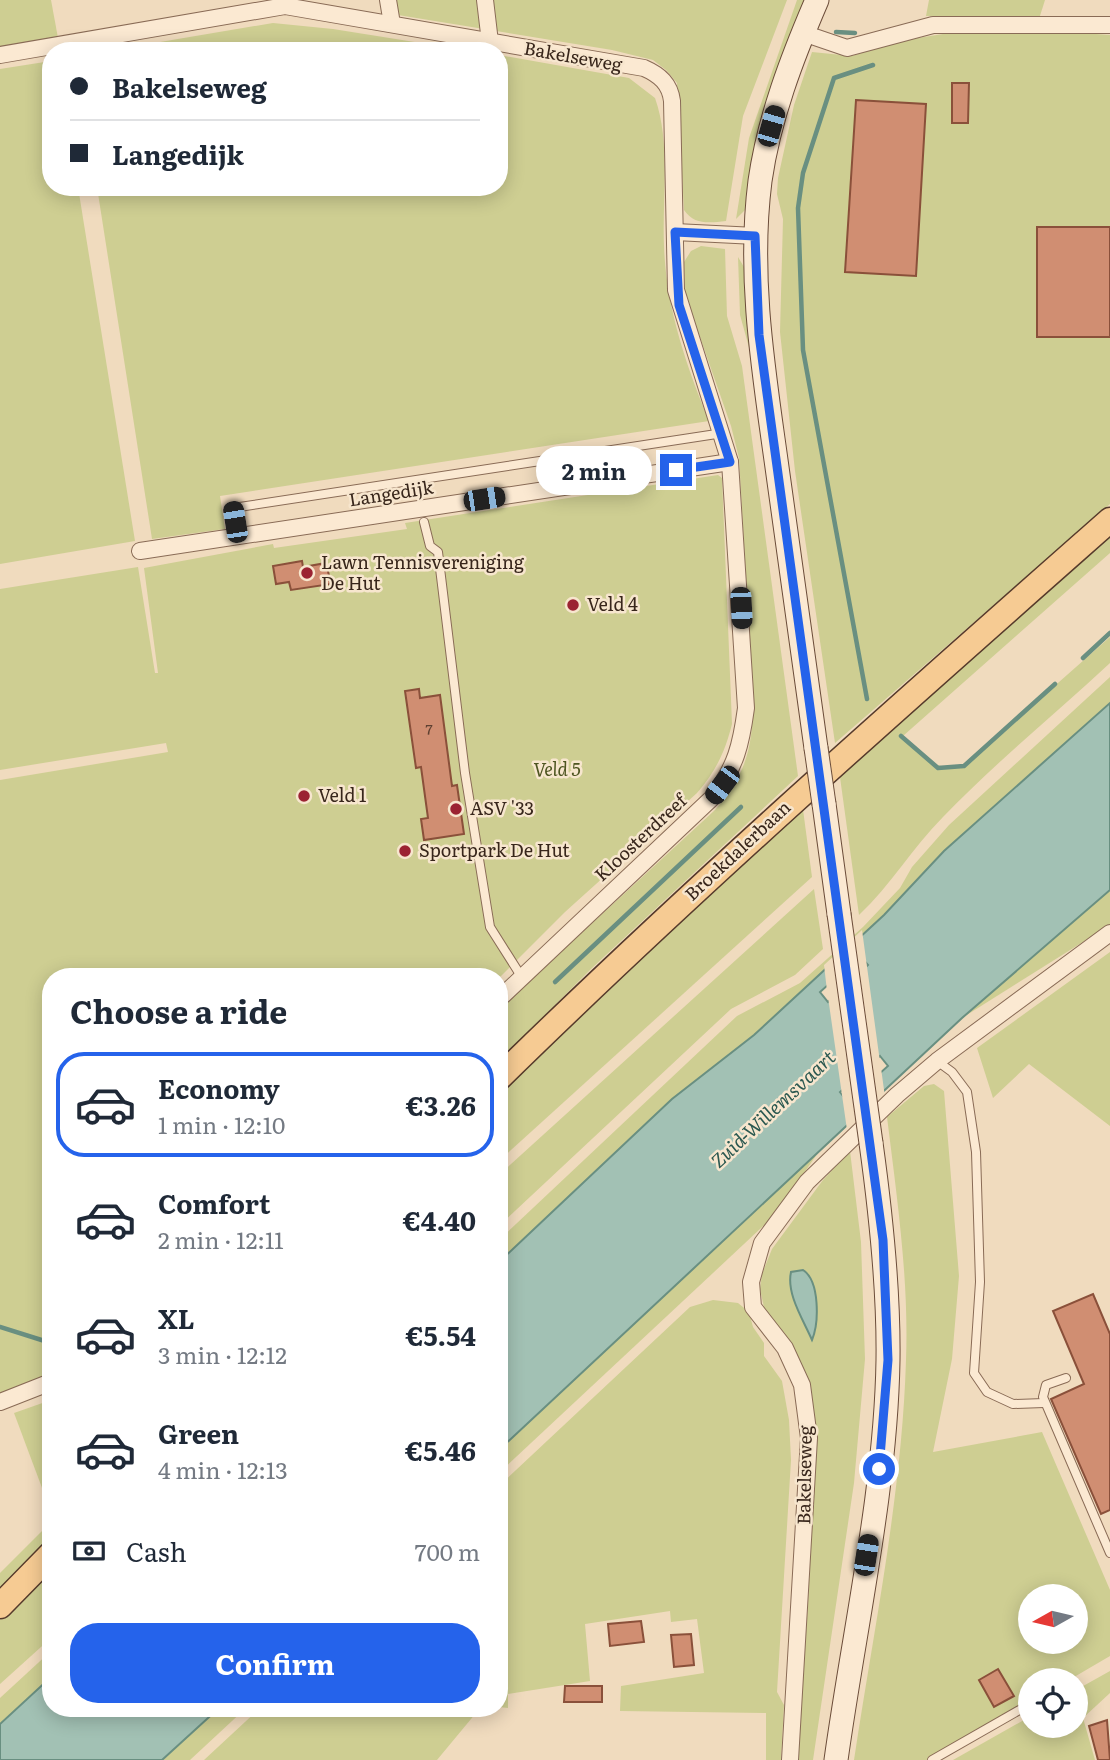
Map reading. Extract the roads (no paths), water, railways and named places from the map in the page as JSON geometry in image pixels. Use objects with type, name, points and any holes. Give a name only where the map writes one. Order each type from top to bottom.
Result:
[{"type":"main road","name":"Broekdalerbaan","points":[[508,1069],[616,964],[800,794],[1110,520]]},
{"type":"main road","points":[[0,1606],[42,1563]]},
{"type":"street","points":[[388,0],[392,24]]},
{"type":"street","points":[[485,0],[490,42]]},
{"type":"street","points":[[817,0],[771,126],[761,180],[755,236],[759,335],[871,1143],[887,1290],[887,1389],[877,1487],[836,1760]]},
{"type":"street","name":"Bakelseweg","points":[[76,42],[285,6],[490,42]]},
{"type":"street","points":[[803,33],[847,48],[933,25],[1110,25]]},
{"type":"street","name":"Bakelseweg","points":[[508,45],[644,68],[660,76],[670,91],[672,101],[675,232]]},
{"type":"street","name":"Bakelseweg","points":[[0,55],[42,48]]},
{"type":"street","points":[[675,232],[755,236]]},
{"type":"street","name":"Kloosterdreef","points":[[508,990],[713,797],[731,773],[741,742],[746,708],[736,508],[723,433],[679,305],[675,232]]},
{"type":"street","name":"Langedijk","points":[[140,551],[730,462]]},
{"type":"street","name":"Bakelseweg","points":[[790,1760],[809,1438],[802,1385],[785,1348],[753,1307],[750,1293],[754,1263],[762,1243],[807,1182],[897,1095],[937,1061],[1110,933]]},
{"type":"street","points":[[0,1402],[42,1386]]},
{"type":"lane","points":[[237,536],[233,508],[723,433]]},
{"type":"lane","points":[[424,522],[429,546],[438,552],[466,773],[490,927],[521,976]]},
{"type":"lane","points":[[937,1061],[952,1072],[967,1092],[976,1152],[980,1282],[974,1373],[987,1392],[1013,1404],[1044,1403]]},
{"type":"lane","points":[[1066,1378],[1046,1385],[1044,1403],[1107,1536],[1110,1553]]},
{"type":"lane","points":[[932,1760],[1018,1711]]},
{"type":"water","name":"Zuid-Willemsvaart","points":[[1110,703],[1110,890],[962,1018],[508,1442],[508,1254],[672,1099],[754,1035],[884,915],[944,851]],"holes":[[[860,956],[868,965],[828,1002],[820,992]],[[880,1056],[888,1066],[848,1102],[840,1092]]]},
{"type":"water","points":[[803,1270],[809,1275],[815,1292],[816,1323],[812,1340],[791,1289],[791,1272]]},
{"type":"water","points":[[42,1685],[42,1717],[209,1717],[162,1760],[0,1760],[0,1724]]},
{"type":"waterway","points":[[836,32],[855,33]]},
{"type":"waterway","points":[[867,699],[803,350],[798,208],[803,173],[834,78],[873,65]]},
{"type":"waterway","points":[[1083,658],[1110,633]]},
{"type":"waterway","points":[[901,736],[938,768],[964,766],[1055,684]]},
{"type":"waterway","points":[[555,982],[741,807]]},
{"type":"waterway","points":[[0,1327],[42,1340]]},
{"type":"place","name":"Lawn Tennisvereniging De Hut","points":[[307,573]]},
{"type":"place","name":"Veld 4","points":[[573,605]]},
{"type":"place","name":"Veld 1","points":[[304,796]]},
{"type":"place","name":"ASV '33","points":[[456,809]]},
{"type":"place","name":"Sportpark De Hut","points":[[405,851]]},
{"type":"park label","name":"Veld 5","points":[[557,770]]}]
